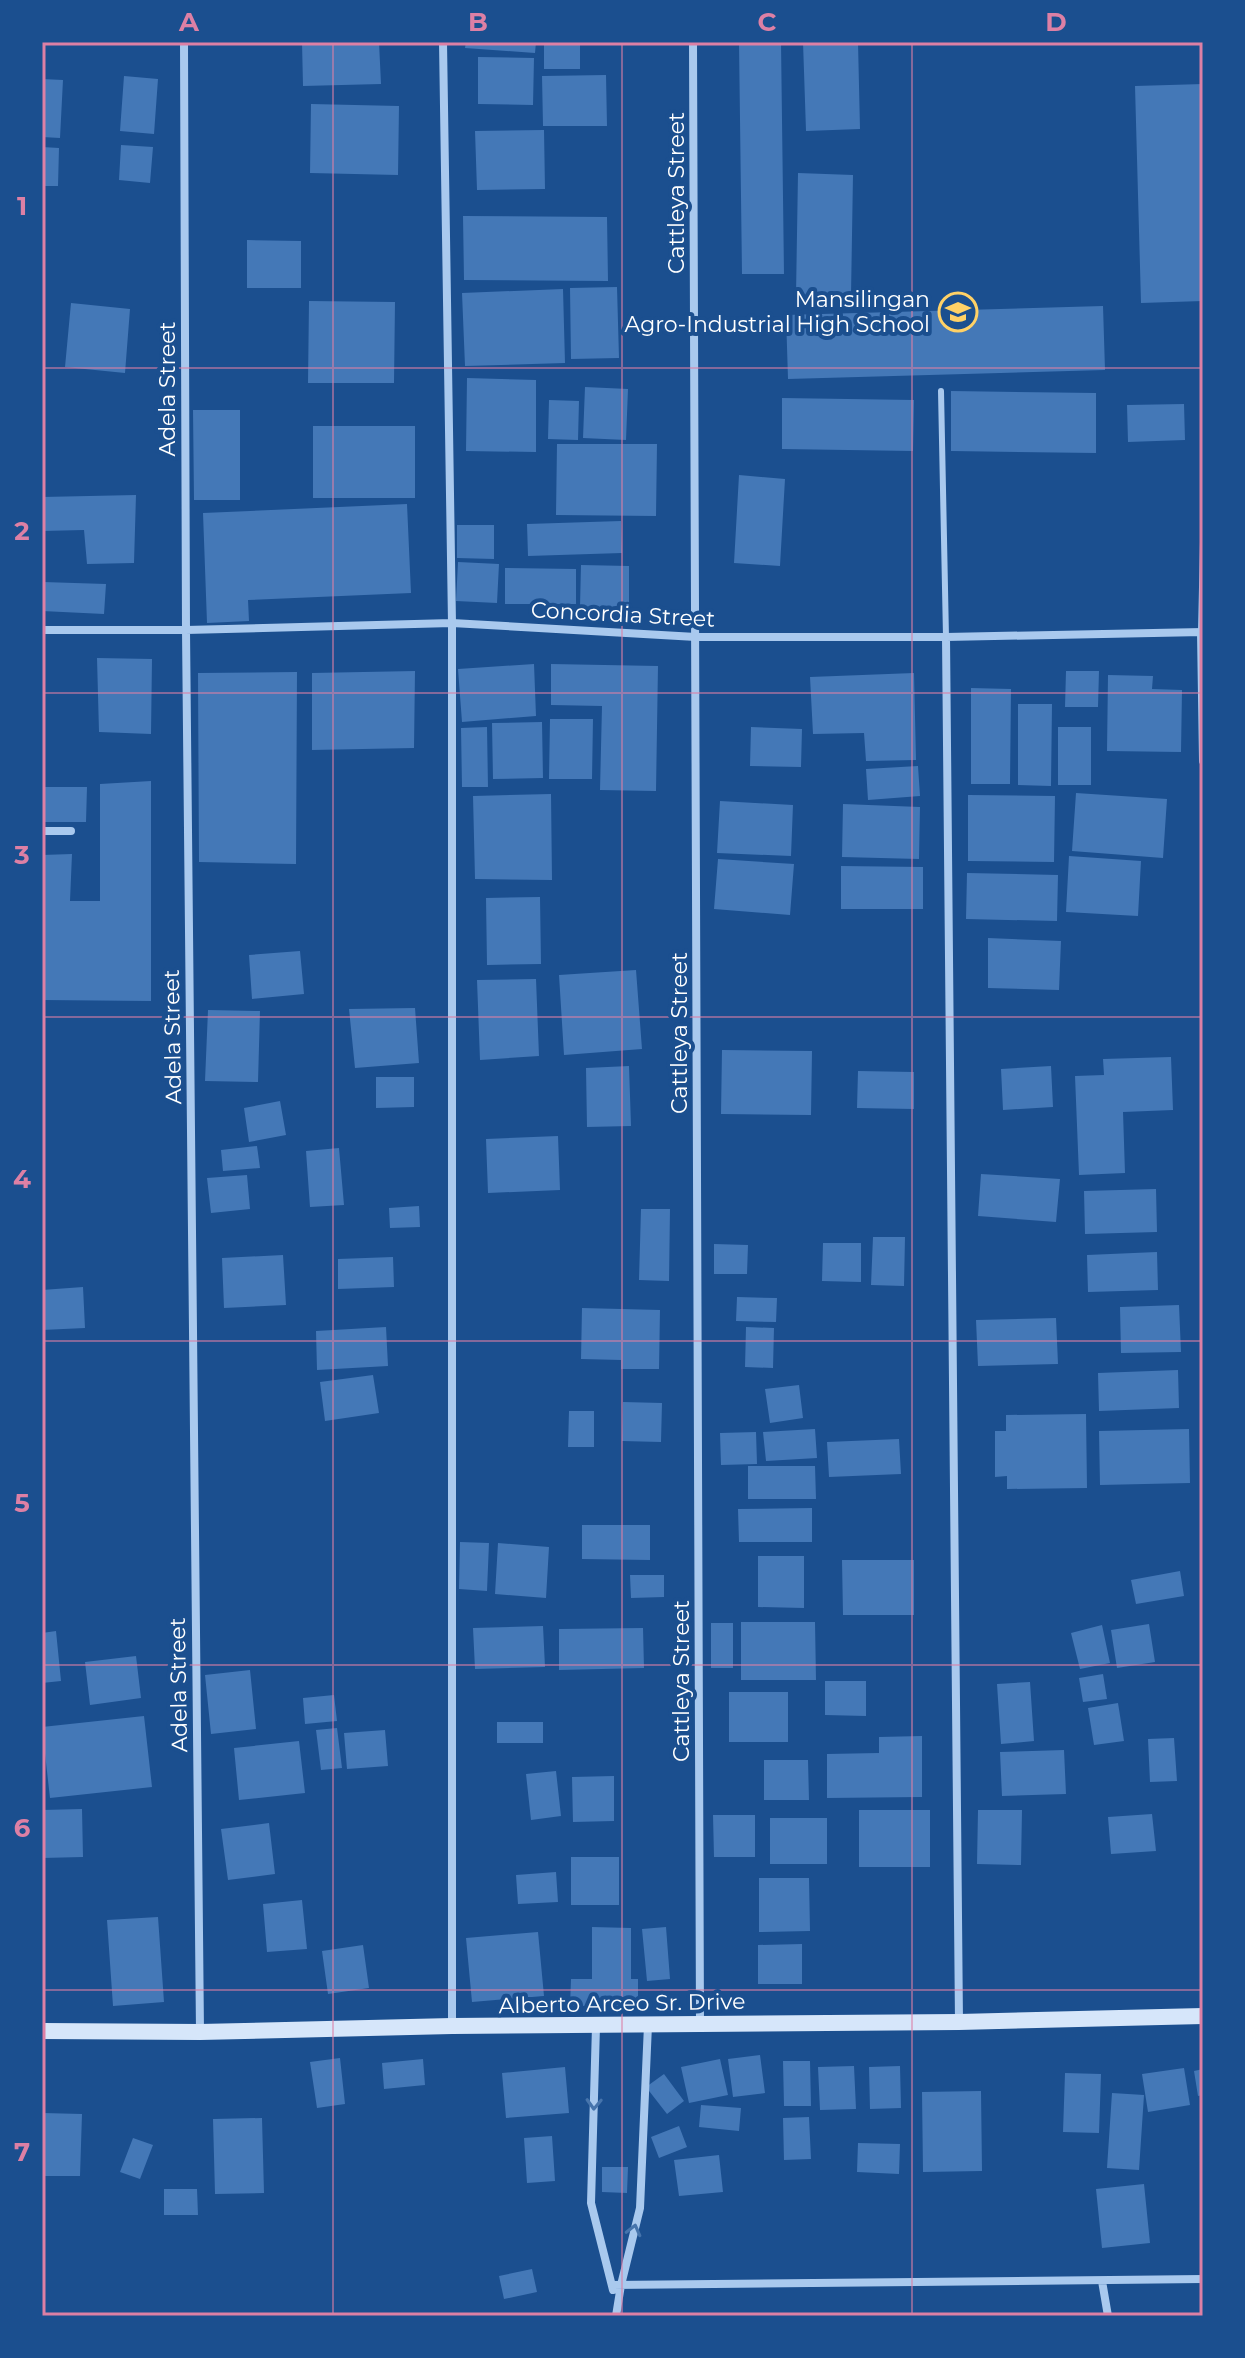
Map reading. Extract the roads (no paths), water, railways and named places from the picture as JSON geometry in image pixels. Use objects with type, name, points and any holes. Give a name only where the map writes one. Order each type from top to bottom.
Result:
[{"type":"street","name":"Adela Street","points":[[184,42],[186,630],[200,2032]]},
{"type":"street","points":[[443,42],[452,623],[452,2026]]},
{"type":"street","name":"Cattleya Street","points":[[693,42],[700,2024]]},
{"type":"street","name":"Concordia Street","points":[[42,630],[186,630],[452,623],[696,637],[946,637],[1202,632]]},
{"type":"street","points":[[1202,632],[1203,761]]},
{"type":"street","points":[[946,637],[959,2022]]},
{"type":"street","points":[[42,831],[71,831]]},
{"type":"street","name":"Alberto Arceo Sr. Drive","points":[[42,2031],[200,2032],[1203,2016]]},
{"type":"street","points":[[616,2285],[640,2208],[648,2025]]},
{"type":"street","points":[[596,2026],[591,2203],[616,2285],[616,2316]]},
{"type":"street","points":[[616,2285],[1203,2279]]},
{"type":"street","points":[[1102,2281],[1108,2316]]},
{"type":"lane","points":[[941,391],[946,637]]},
{"type":"lane","points":[[1202,632],[1203,542]]},
{"type":"place","name":"Mansilingan Agro-Industrial High School","points":[[958,312]]}]
